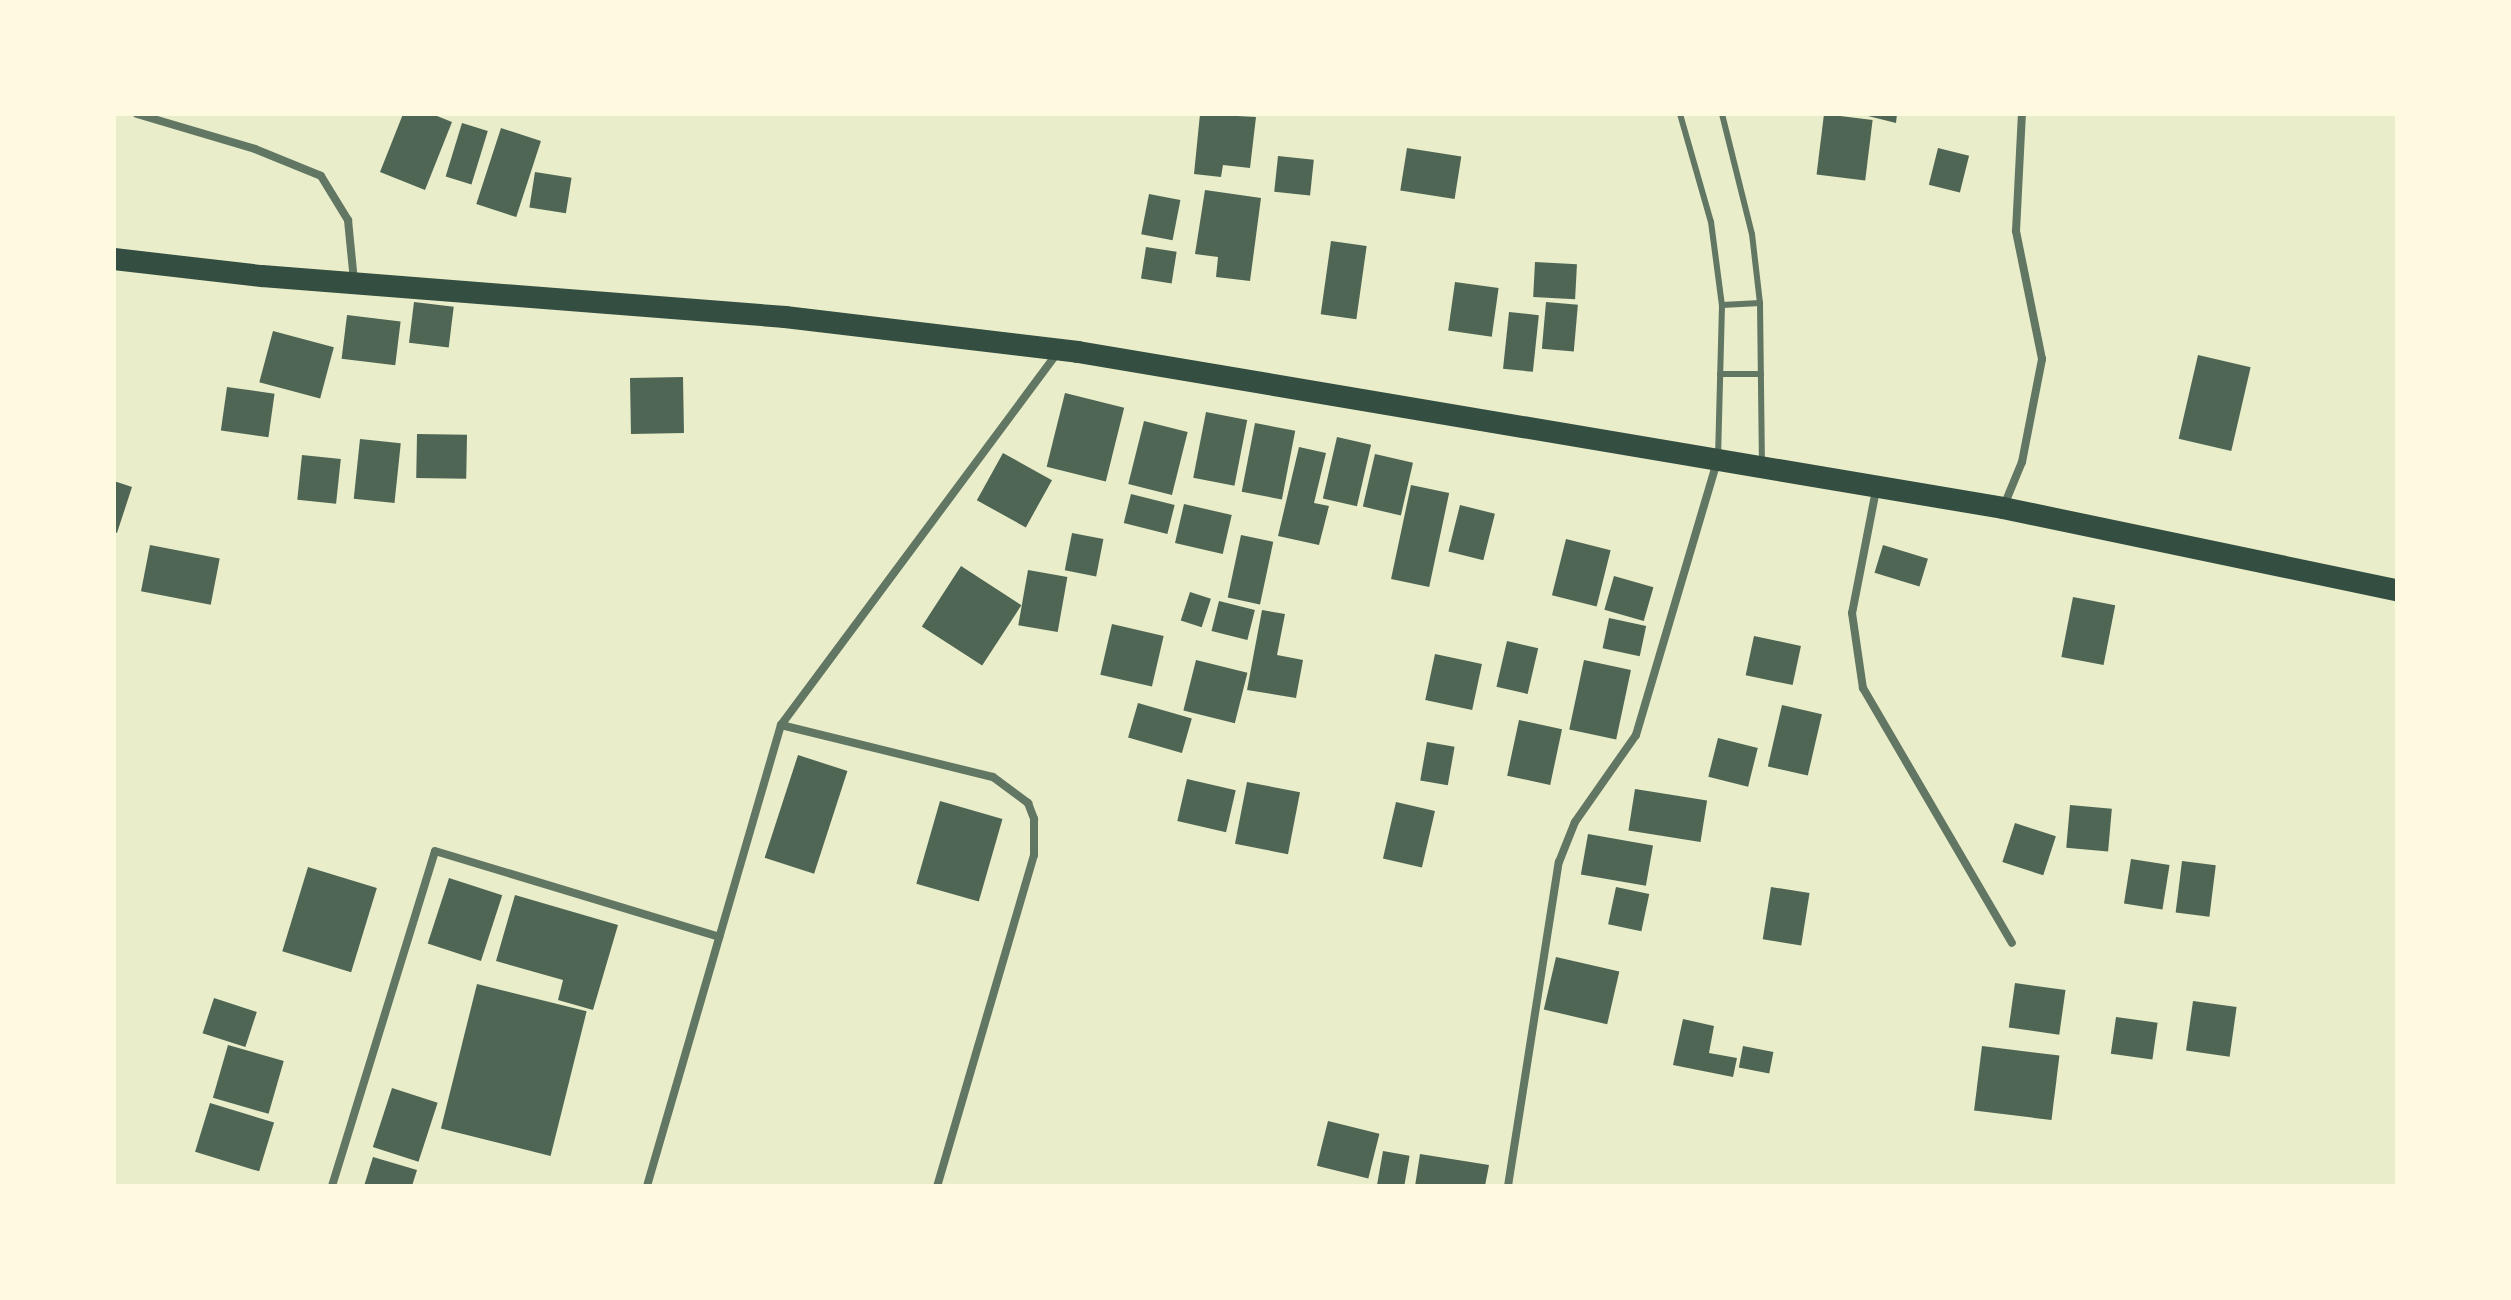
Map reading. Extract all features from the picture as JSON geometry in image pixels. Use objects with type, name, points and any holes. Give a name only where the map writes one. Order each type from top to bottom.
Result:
[{"type":"highway","points":[[114,259],[785,317],[1234,375],[1717,458],[1876,489],[2003,508],[2397,590]]},
{"type":"street","points":[[137,114],[255,149],[321,176],[348,220],[354,282]]},
{"type":"street","points":[[2003,508],[2022,462],[2042,359],[2016,231],[2022,114]]},
{"type":"street","points":[[647,1186],[781,725],[1058,351]]},
{"type":"street","points":[[1508,1186],[1559,862],[1575,822],[1636,735],[1717,458]]},
{"type":"street","points":[[1876,489],[1852,613],[1863,688],[2012,943]]},
{"type":"street","points":[[781,725],[993,777],[1028,803],[1034,819],[1034,855],[937,1186]]},
{"type":"street","points":[[332,1186],[435,851],[719,937]]},
{"type":"lane","points":[[1680,114],[1711,222],[1722,305],[1717,458]]},
{"type":"lane","points":[[1722,114],[1752,234],[1760,303],[1762,469]]},
{"type":"lane","points":[[1722,305],[1760,303]]},
{"type":"lane","points":[[1720,374],[1761,374]]},
{"type":"building","points":[[403,114],[432,114],[452,122],[425,190],[380,172]]},
{"type":"building","points":[[1200,114],[1256,117],[1250,168],[1223,165],[1221,177],[1194,174]]},
{"type":"building","points":[[1824,114],[1873,120],[1865,181],[1817,175]]},
{"type":"building","points":[[1860,114],[1897,114],[1896,123]]},
{"type":"building","points":[[462,123],[488,131],[471,184],[446,177]]},
{"type":"building","points":[[501,128],[541,141],[516,217],[476,204]]},
{"type":"building","points":[[1407,148],[1461,157],[1455,199],[1400,190]]},
{"type":"building","points":[[1938,148],[1969,156],[1960,193],[1929,185]]},
{"type":"building","points":[[1278,156],[1314,160],[1310,196],[1274,192]]},
{"type":"building","points":[[535,172],[572,178],[566,213],[529,208]]},
{"type":"building","points":[[1205,190],[1261,198],[1250,281],[1216,277],[1218,257],[1195,254]]},
{"type":"building","points":[[1149,194],[1180,200],[1173,240],[1141,234]]},
{"type":"building","points":[[1331,241],[1367,246],[1356,319],[1321,314]]},
{"type":"building","points":[[1146,247],[1177,252],[1172,283],[1141,279]]},
{"type":"building","points":[[1535,262],[1577,264],[1575,299],[1533,297]]},
{"type":"building","points":[[1455,282],[1499,288],[1492,337],[1448,331]]},
{"type":"building","points":[[414,302],[454,307],[449,348],[409,343]]},
{"type":"building","points":[[1546,302],[1578,305],[1574,352],[1542,349]]},
{"type":"building","points":[[1509,312],[1539,315],[1533,372],[1503,369]]},
{"type":"building","points":[[347,315],[401,322],[395,365],[342,359]]},
{"type":"building","points":[[273,331],[334,347],[320,398],[259,382]]},
{"type":"building","points":[[2198,355],[2251,367],[2231,451],[2179,439]]},
{"type":"building","points":[[683,377],[684,433],[631,434],[630,378]]},
{"type":"building","points":[[227,387],[275,394],[268,437],[221,431]]},
{"type":"building","points":[[1065,393],[1124,408],[1106,481],[1047,467]]},
{"type":"building","points":[[1206,412],[1247,420],[1234,486],[1193,478]]},
{"type":"building","points":[[1144,421],[1188,432],[1172,495],[1128,484]]},
{"type":"building","points":[[1255,423],[1295,431],[1282,500],[1242,492]]},
{"type":"building","points":[[417,434],[467,435],[466,479],[416,478]]},
{"type":"building","points":[[1337,437],[1371,445],[1357,506],[1323,498]]},
{"type":"building","points":[[360,439],[401,443],[395,503],[354,499]]},
{"type":"building","points":[[1299,447],[1326,453],[1314,503],[1329,506],[1319,545],[1278,536]]},
{"type":"building","points":[[1003,453],[1052,480],[1026,527],[977,500]]},
{"type":"building","points":[[1375,454],[1413,463],[1401,515],[1363,507]]},
{"type":"building","points":[[302,455],[341,459],[336,504],[297,500]]},
{"type":"building","points":[[114,481],[132,487],[117,533],[114,531]]},
{"type":"building","points":[[1411,485],[1449,493],[1429,587],[1391,579]]},
{"type":"building","points":[[1131,494],[1175,505],[1167,534],[1124,523]]},
{"type":"building","points":[[1184,504],[1232,515],[1223,554],[1175,543]]},
{"type":"building","points":[[1460,505],[1495,514],[1483,560],[1448,552]]},
{"type":"building","points":[[1072,533],[1103,539],[1096,576],[1065,570]]},
{"type":"building","points":[[1241,535],[1273,542],[1260,604],[1228,598]]},
{"type":"building","points":[[1566,539],[1611,550],[1597,606],[1552,595]]},
{"type":"building","points":[[150,545],[220,559],[211,605],[141,591]]},
{"type":"building","points":[[1883,545],[1928,559],[1919,586],[1875,573]]},
{"type":"building","points":[[961,566],[1021,605],[982,666],[922,626]]},
{"type":"building","points":[[1028,570],[1067,577],[1058,632],[1018,625]]},
{"type":"building","points":[[1614,576],[1653,587],[1644,621],[1604,610]]},
{"type":"building","points":[[1190,592],[1211,599],[1202,627],[1181,621]]},
{"type":"building","points":[[2073,597],[2115,605],[2104,665],[2061,657]]},
{"type":"building","points":[[1219,601],[1255,610],[1247,640],[1212,631]]},
{"type":"building","points":[[1262,610],[1285,614],[1277,655],[1303,660],[1296,698],[1247,690]]},
{"type":"building","points":[[1609,618],[1646,626],[1640,656],[1603,648]]},
{"type":"building","points":[[1112,624],[1164,636],[1152,687],[1100,675]]},
{"type":"building","points":[[1754,636],[1801,646],[1793,685],[1746,675]]},
{"type":"building","points":[[1507,641],[1538,648],[1528,694],[1496,687]]},
{"type":"building","points":[[1435,654],[1482,664],[1472,710],[1425,700]]},
{"type":"building","points":[[1196,660],[1247,673],[1235,723],[1183,710]]},
{"type":"building","points":[[1584,660],[1631,670],[1616,739],[1569,729]]},
{"type":"building","points":[[1138,703],[1192,718],[1182,753],[1128,738]]},
{"type":"building","points":[[1782,705],[1822,714],[1808,776],[1768,766]]},
{"type":"building","points":[[1519,720],[1562,729],[1550,785],[1507,776]]},
{"type":"building","points":[[1718,738],[1758,748],[1748,787],[1708,777]]},
{"type":"building","points":[[1427,742],[1455,747],[1448,785],[1420,780]]},
{"type":"building","points":[[798,755],[847,771],[814,874],[765,858]]},
{"type":"building","points":[[1187,779],[1236,790],[1226,832],[1177,821]]},
{"type":"building","points":[[1247,782],[1300,792],[1288,854],[1235,844]]},
{"type":"building","points":[[1635,789],[1707,800],[1701,842],[1628,830]]},
{"type":"building","points":[[940,801],[1002,819],[979,902],[916,884]]},
{"type":"building","points":[[1396,802],[1435,811],[1422,868],[1383,859]]},
{"type":"building","points":[[2070,805],[2112,809],[2108,851],[2066,848]]},
{"type":"building","points":[[2015,823],[2056,836],[2043,875],[2002,862]]},
{"type":"building","points":[[1588,834],[1653,845],[1646,886],[1581,874]]},
{"type":"building","points":[[2131,859],[2170,865],[2162,910],[2124,903]]},
{"type":"building","points":[[2182,861],[2216,865],[2209,917],[2176,913]]},
{"type":"building","points":[[308,867],[377,888],[351,972],[282,951]]},
{"type":"building","points":[[449,878],[502,895],[481,961],[428,944]]},
{"type":"building","points":[[1616,887],[1649,894],[1641,931],[1608,924]]},
{"type":"building","points":[[1771,887],[1810,893],[1801,945],[1763,939]]},
{"type":"building","points":[[515,895],[618,925],[593,1010],[558,1000],[563,980],[496,961]]},
{"type":"building","points":[[1556,957],[1619,972],[1607,1024],[1544,1010]]},
{"type":"building","points":[[2015,983],[2066,990],[2059,1035],[2009,1028]]},
{"type":"building","points":[[477,984],[587,1011],[551,1156],[441,1129]]},
{"type":"building","points":[[214,998],[257,1012],[245,1047],[203,1033]]},
{"type":"building","points":[[2193,1001],[2237,1007],[2230,1057],[2186,1051]]},
{"type":"building","points":[[2116,1017],[2158,1023],[2152,1059],[2111,1054]]},
{"type":"building","points":[[1683,1019],[1714,1026],[1709,1053],[1737,1058],[1733,1077],[1673,1065]]},
{"type":"building","points":[[228,1045],[284,1061],[269,1114],[213,1098]]},
{"type":"building","points":[[1743,1046],[1773,1052],[1769,1074],[1739,1068]]},
{"type":"building","points":[[1982,1046],[2059,1056],[2051,1120],[1974,1111]]},
{"type":"building","points":[[392,1088],[438,1103],[418,1162],[373,1147]]},
{"type":"building","points":[[210,1103],[274,1123],[259,1171],[195,1152]]},
{"type":"building","points":[[1328,1121],[1379,1134],[1368,1178],[1317,1166]]},
{"type":"building","points":[[1383,1151],[1410,1156],[1404,1186],[1377,1184]]},
{"type":"building","points":[[1420,1154],[1489,1165],[1485,1186],[1415,1186]]},
{"type":"building","points":[[373,1157],[417,1170],[412,1186],[364,1186]]}]
